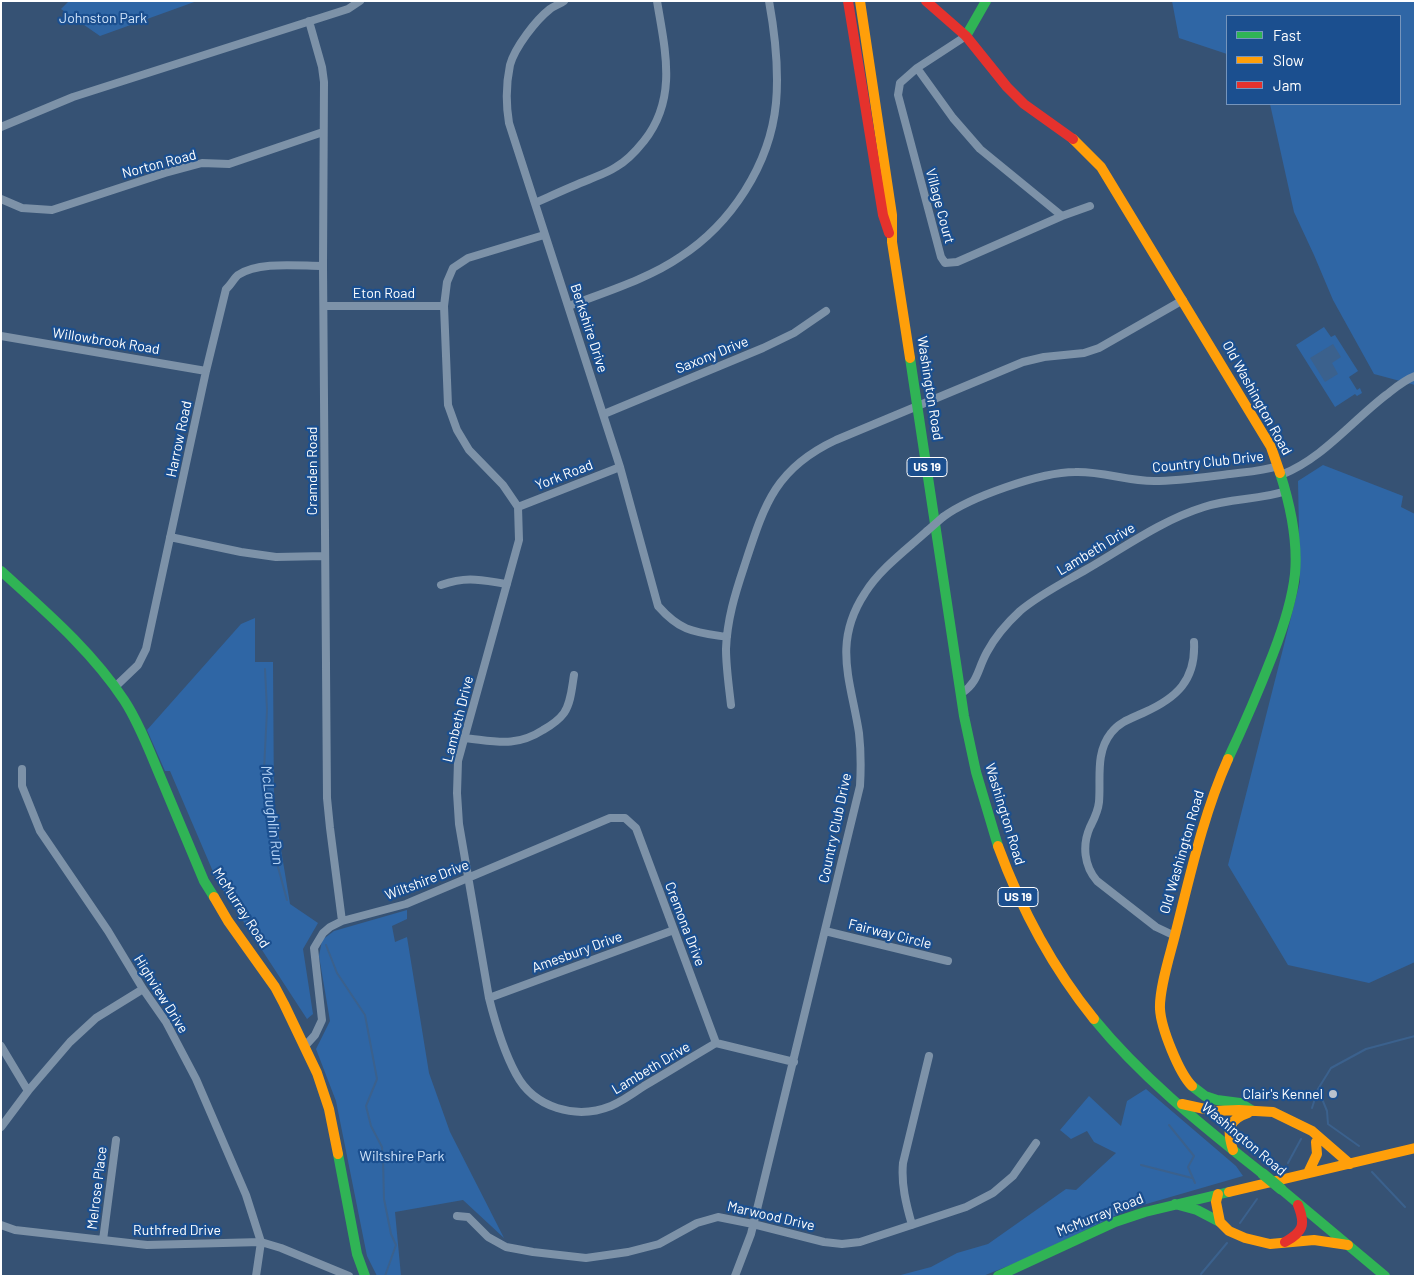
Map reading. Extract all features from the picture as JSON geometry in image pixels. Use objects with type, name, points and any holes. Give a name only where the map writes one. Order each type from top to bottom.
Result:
[{"type":"main road","name":"Washington Road","points":[[848,1],[883,215],[892,242]]},
{"type":"main road","name":"Washington Road","points":[[860,1],[892,215],[892,242],[975,771],[1004,863],[1028,917],[1052,960],[1097,1022],[1125,1054],[1233,1150],[1385,1276]]},
{"type":"main road","name":"Old Washington Road","points":[[926,1],[966,36],[1018,98],[1070,136],[1101,167],[1270,447],[1280,471],[1294,533],[1295,573],[1288,616],[1260,688],[1210,804],[1193,860],[1165,976],[1160,1008],[1173,1055],[1186,1079],[1200,1093],[1217,1100],[1240,1103],[1253,1111]]},
{"type":"main road","points":[[966,36],[986,1]]},
{"type":"main road","name":"McMurray Road","points":[[1,571],[56,621],[95,662],[133,715],[204,881],[228,921],[275,988],[304,1046],[330,1109],[357,1254],[365,1276]]},
{"type":"main road","points":[[1177,1102],[1214,1111],[1273,1112],[1289,1119],[1304,1129],[1312,1131],[1350,1164]]},
{"type":"main road","points":[[1233,1150],[1229,1133],[1232,1122],[1242,1114],[1253,1111]]},
{"type":"main road","points":[[1304,1129],[1309,1136],[1329,1152],[1350,1164]]},
{"type":"main road","points":[[1308,1173],[1317,1156],[1316,1142]]},
{"type":"main road","name":"McMurray Road","points":[[998,1276],[1125,1219],[1174,1204],[1415,1148]]},
{"type":"main road","points":[[1218,1194],[1216,1202],[1220,1222]]},
{"type":"main road","points":[[1218,1194],[1223,1201],[1227,1218],[1236,1233]]},
{"type":"main road","points":[[1285,1242],[1296,1236],[1303,1226],[1303,1217],[1298,1203]]},
{"type":"main road","points":[[1174,1204],[1197,1210],[1220,1222],[1229,1231],[1262,1243],[1322,1240],[1348,1245]]},
{"type":"street","points":[[1,127],[73,98],[348,9],[360,1]]},
{"type":"street","name":"Berkshire Drive","points":[[564,1],[550,9],[530,31],[519,47],[511,64],[507,109],[509,123],[604,414],[658,606],[670,620],[681,627],[696,632],[727,637]]},
{"type":"street","points":[[535,203],[616,167],[635,152],[649,134],[666,95],[664,46],[656,1]]},
{"type":"street","points":[[569,306],[637,279],[680,258],[709,235],[749,185],[769,135],[776,105],[777,83],[774,27],[769,1]]},
{"type":"street","name":"Cramden Road","points":[[309,21],[322,67],[324,82],[322,266],[324,306],[328,798],[342,921]]},
{"type":"street","name":"Village Court","points":[[966,36],[917,68],[900,83],[898,95],[941,257],[945,263],[957,262],[1062,216],[1090,206]]},
{"type":"street","points":[[917,68],[953,118],[980,150],[1062,216]]},
{"type":"street","name":"Norton Road","points":[[1,199],[22,208],[52,210],[165,173],[202,164],[229,164],[323,132]]},
{"type":"street","points":[[518,507],[503,485],[469,450],[457,430],[448,405],[444,306],[447,282],[453,268],[468,258],[544,235]]},
{"type":"street","name":"Harrow Road","points":[[115,688],[138,665],[146,649],[206,370],[226,289],[232,284],[236,276],[249,269],[262,266],[322,266]]},
{"type":"street","points":[[731,705],[726,660],[727,637],[734,599],[760,519],[770,497],[799,462],[826,444],[1023,362],[1100,348],[1183,300]]},
{"type":"street","name":"Eton Road","points":[[324,306],[444,306]]},
{"type":"street","name":"Saxony Drive","points":[[604,414],[779,341],[826,311]]},
{"type":"street","name":"Willowbrook Road","points":[[1,336],[206,370]]},
{"type":"street","name":"Country Club Drive","points":[[735,1276],[744,1255],[753,1224],[860,786],[860,741],[846,666],[846,642],[858,605],[874,582],[927,531],[958,507],[986,494],[1040,478],[1063,473],[1092,473],[1153,481],[1295,470],[1339,436],[1376,402],[1408,378],[1415,376]]},
{"type":"street","name":"York Road","points":[[518,507],[620,467]]},
{"type":"street","name":"Lambeth Drive","points":[[962,693],[974,682],[983,660],[1001,632],[1021,610],[1045,594],[1158,527],[1183,515],[1218,503],[1286,492]]},
{"type":"street","name":"Lambeth Drive","points":[[518,507],[519,540],[458,761],[457,793],[460,824],[489,998],[496,1023],[516,1074],[530,1093],[548,1106],[569,1112],[589,1112],[612,1106],[716,1043]]},
{"type":"street","points":[[170,537],[241,552],[276,557],[325,556]]},
{"type":"street","points":[[441,585],[456,580],[472,578],[508,584]]},
{"type":"street","points":[[1175,936],[1156,927],[1092,876],[1086,862],[1085,844],[1099,805],[1100,760],[1107,739],[1117,726],[1169,700],[1179,691],[1193,665],[1194,642]]},
{"type":"street","points":[[464,738],[508,742],[530,738],[551,725],[564,712],[574,675]]},
{"type":"street","name":"Highview Drive","points":[[22,769],[22,786],[40,831],[166,1022],[196,1079],[246,1195],[261,1242]]},
{"type":"street","name":"Wiltshire Drive","points":[[304,1046],[315,1035],[322,1020],[314,948],[323,933],[330,927],[342,921],[406,904],[610,818],[625,818]]},
{"type":"street","name":"Cremona Drive","points":[[625,818],[636,828],[716,1043]]},
{"type":"street","name":"Amesbury Drive","points":[[489,998],[674,930]]},
{"type":"street","name":"Fairway Circle","points":[[825,931],[948,962]]},
{"type":"street","points":[[1,1127],[28,1090],[70,1042],[96,1018],[143,989]]},
{"type":"street","points":[[716,1043],[794,1062]]},
{"type":"street","points":[[1,1046],[28,1090]]},
{"type":"street","points":[[912,1224],[905,1198],[902,1176],[903,1163],[929,1056]]},
{"type":"street","name":"Melrose Place","points":[[104,1240],[116,1140]]},
{"type":"street","name":"Marwood Drive","points":[[457,1216],[468,1217],[488,1237],[506,1247],[586,1258],[628,1252],[659,1244],[697,1223],[718,1217],[824,1242],[842,1244],[860,1242],[966,1207],[993,1193],[1013,1176],[1036,1143]]},
{"type":"street","name":"Ruthfred Drive","points":[[1,1225],[15,1230],[147,1244],[261,1242],[349,1276]]},
{"type":"street","points":[[256,1276],[261,1242]]},
{"type":"green space","name":"Johnston Park","points":[[69,1],[197,1],[100,36],[61,9]]},
{"type":"green space","points":[[1172,1],[1415,1],[1415,385],[1374,374],[1333,300],[1294,212],[1270,105],[1401,105],[1401,15],[1226,15],[1226,54],[1179,38]]},
{"type":"green space","points":[[1324,327],[1331,337],[1335,335],[1358,371],[1349,377],[1357,390],[1360,388],[1362,393],[1357,396],[1355,394],[1335,407],[1296,345]]},
{"type":"green space","points":[[1323,465],[1403,496],[1401,507],[1415,514],[1415,962],[1369,983],[1288,965],[1228,865],[1300,582],[1298,481]]},
{"type":"green space","points":[[255,618],[255,662],[273,662],[274,807],[290,904],[318,923],[303,949],[313,1014],[307,1019],[217,881],[170,771],[165,771],[147,730],[241,624]]},
{"type":"green space","name":"Wiltshire Park","points":[[407,910],[407,919],[392,926],[395,942],[407,937],[429,1073],[450,1132],[504,1238],[463,1200],[395,1212],[401,1276],[377,1276],[367,1256],[336,1101],[316,1049],[330,1021],[319,956],[322,940],[334,931]]},
{"type":"green space","points":[[1146,1089],[1236,1166],[1243,1176],[1129,1209],[1028,1258],[983,1276],[897,1276],[931,1267],[957,1253],[988,1244],[1066,1189],[1076,1190],[1116,1153],[1094,1142],[1087,1131],[1071,1139],[1060,1130],[1089,1096],[1121,1126],[1127,1101]]},
{"type":"shaded area","points":[[1333,344],[1341,357],[1332,363],[1338,374],[1325,382],[1310,358]]},
{"type":"waterway","name":"McLaughlin Run","points":[[265,669],[267,710],[264,770],[275,856],[287,900]]},
{"type":"waterway","name":"McLaughlin Run","points":[[326,945],[337,973],[365,1015],[377,1079],[366,1106],[371,1126],[382,1147],[384,1199],[391,1234],[396,1245],[385,1276]]},
{"type":"waterway","name":"McLaughlin Run","points":[[1312,1108],[1318,1089],[1331,1068],[1366,1049],[1415,1036]]},
{"type":"waterway","points":[[1318,1089],[1327,1111],[1328,1124],[1359,1146]]},
{"type":"waterway","points":[[1169,1125],[1194,1156],[1188,1167],[1195,1183]]},
{"type":"waterway","name":"McLaughlin Run","points":[[1288,1163],[1301,1139]]},
{"type":"waterway","points":[[1141,1165],[1192,1178]]},
{"type":"waterway","points":[[1372,1172],[1405,1207]]},
{"type":"waterway","name":"McLaughlin Run","points":[[1240,1223],[1257,1199]]},
{"type":"waterway","name":"McLaughlin Run","points":[[1201,1274],[1227,1243]]},
{"type":"traffic: fast","points":[[966,36],[986,1]]},
{"type":"traffic: fast","points":[[910,358],[964,716],[976,772],[998,846]]},
{"type":"traffic: fast","points":[[1228,759],[1277,644],[1292,595],[1296,561],[1294,535],[1290,510],[1280,473]]},
{"type":"traffic: fast","points":[[1,571],[51,616],[82,648],[97,664],[124,700],[144,737],[204,881],[214,897]]},
{"type":"traffic: fast","points":[[1094,1019],[1153,1082],[1196,1120],[1263,1174]]},
{"type":"traffic: fast","points":[[1192,1086],[1205,1096],[1217,1100],[1240,1103],[1253,1111]]},
{"type":"traffic: fast","points":[[338,1154],[357,1254],[365,1276]]},
{"type":"traffic: fast","points":[[1263,1174],[1281,1189]]},
{"type":"traffic: fast","points":[[1281,1189],[1385,1276]]},
{"type":"traffic: fast","points":[[998,1276],[1115,1222],[1145,1212],[1229,1192]]},
{"type":"traffic: fast","points":[[1175,1204],[1197,1210],[1220,1222]]},
{"type":"traffic: slow","points":[[860,1],[892,215],[892,242],[910,358]]},
{"type":"traffic: slow","points":[[1073,139],[1101,167],[1271,447],[1280,473]]},
{"type":"traffic: slow","points":[[1192,1086],[1176,1061],[1167,1038],[1161,1017],[1160,1001],[1165,972],[1198,846],[1211,802],[1228,759]]},
{"type":"traffic: slow","points":[[998,846],[1027,915],[1039,937],[1065,979],[1094,1019]]},
{"type":"traffic: slow","points":[[214,897],[228,921],[275,987],[284,1004],[317,1073],[329,1109],[338,1154]]},
{"type":"traffic: slow","points":[[1182,1104],[1214,1111],[1273,1112],[1312,1131],[1350,1164]]},
{"type":"traffic: slow","points":[[1233,1150],[1230,1127],[1236,1119],[1248,1113]]},
{"type":"traffic: slow","points":[[1308,1173],[1317,1154],[1316,1142]]},
{"type":"traffic: slow","points":[[1229,1192],[1415,1148]]},
{"type":"traffic: slow","points":[[1218,1194],[1216,1202],[1220,1222],[1229,1231],[1245,1238],[1270,1244],[1314,1240],[1348,1245]]},
{"type":"traffic: jam","points":[[848,1],[883,215],[889,233]]},
{"type":"traffic: jam","points":[[926,1],[966,36],[1007,87],[1024,104],[1073,139]]},
{"type":"traffic: jam","points":[[1285,1242],[1296,1235],[1301,1227],[1302,1218],[1298,1205]]},
{"type":"place","name":"Clair's Kennel","points":[[1333,1094]]}]
